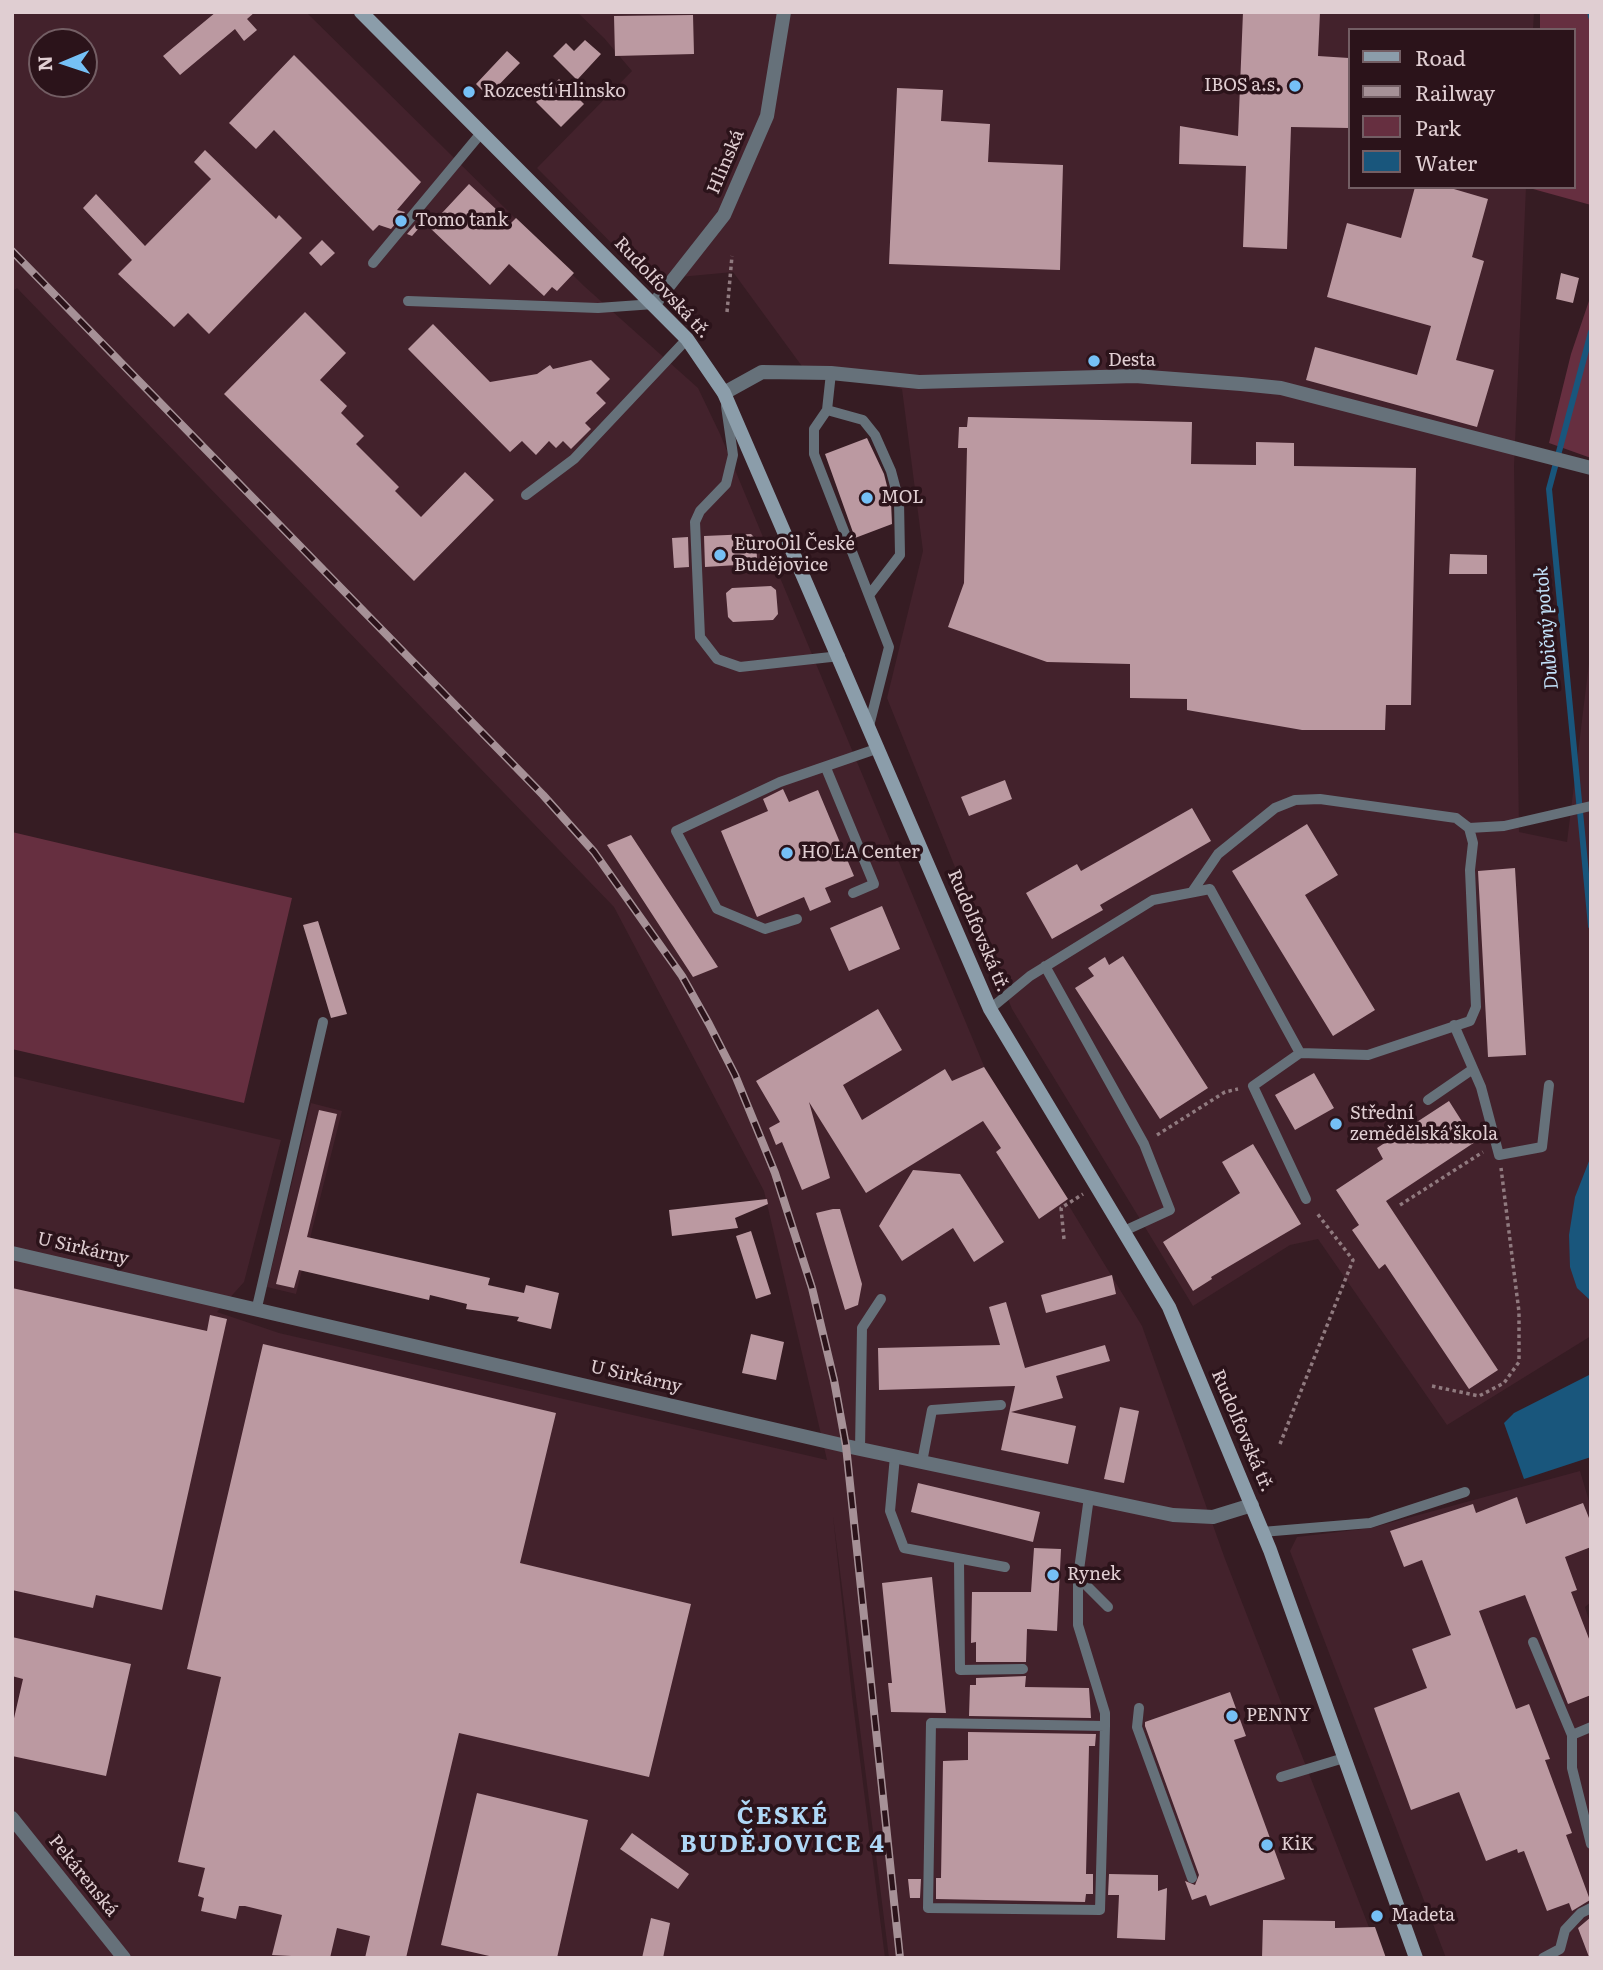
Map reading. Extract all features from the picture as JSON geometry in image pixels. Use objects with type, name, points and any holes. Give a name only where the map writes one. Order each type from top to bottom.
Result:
[{"type":"main road","name":"Rudolfovská tř.","points":[[361,12],[654,304],[687,339],[724,393],[840,656],[990,1009],[1169,1307],[1262,1531],[1416,1958]]},
{"type":"street","name":"Hlinská","points":[[654,304],[724,215],[767,116],[784,12]]},
{"type":"street","points":[[724,393],[762,372],[831,373],[919,382],[1135,376],[1282,388],[1591,468]]},
{"type":"street","name":"U Sirkárny","points":[[12,1253],[257,1307],[860,1449],[1089,1497],[1183,1516],[1213,1517],[1252,1505]]},
{"type":"street","name":"Pekárenská","points":[[12,1818],[124,1958]]},
{"type":"lane","points":[[373,263],[482,132]]},
{"type":"lane","points":[[408,301],[598,308],[654,304]]},
{"type":"lane","points":[[526,495],[574,459],[687,339]]},
{"type":"lane","points":[[831,373],[827,410],[814,429],[814,454],[889,648],[869,726]]},
{"type":"lane","points":[[724,393],[733,455],[726,484],[700,511],[695,522],[700,637],[717,659],[740,667],[840,656]]},
{"type":"lane","points":[[827,410],[863,420],[875,435],[891,471],[900,501],[900,555],[870,594]]},
{"type":"lane","points":[[797,919],[765,929],[717,909],[676,831],[780,782],[879,748]]},
{"type":"lane","points":[[826,768],[874,884],[853,893]]},
{"type":"lane","points":[[1192,892],[1218,853],[1275,807],[1295,800],[1320,799],[1456,818],[1469,828],[1473,843],[1470,870],[1476,1007],[1470,1021],[1368,1055],[1300,1054],[1253,1086],[1306,1199]]},
{"type":"lane","points":[[1469,828],[1504,826],[1590,806]]},
{"type":"lane","points":[[990,1009],[1045,966],[1153,900],[1210,889],[1300,1054]]},
{"type":"lane","points":[[1045,966],[1144,1144],[1170,1210],[1125,1231]]},
{"type":"lane","points":[[257,1307],[323,1022]]},
{"type":"lane","points":[[1454,1025],[1473,1069],[1498,1149],[1542,1147],[1549,1085]]},
{"type":"lane","points":[[1428,1100],[1473,1069]]},
{"type":"lane","points":[[860,1449],[862,1328],[881,1298]]},
{"type":"lane","points":[[922,1462],[932,1410],[1001,1405]]},
{"type":"lane","points":[[895,1456],[890,1511],[904,1548],[1004,1567]]},
{"type":"lane","points":[[1262,1531],[1370,1523],[1465,1492]]},
{"type":"lane","points":[[1089,1497],[1078,1577],[1078,1625],[1105,1713],[1105,1726],[1100,1910],[928,1908],[931,1723],[1105,1726]]},
{"type":"lane","points":[[960,1559],[960,1670],[1023,1669]]},
{"type":"lane","points":[[1078,1577],[1108,1606]]},
{"type":"lane","points":[[1533,1642],[1572,1735],[1572,1768],[1591,1843]]},
{"type":"lane","points":[[1139,1707],[1137,1727],[1192,1878]]},
{"type":"lane","points":[[1572,1735],[1591,1727]]},
{"type":"lane","points":[[1281,1777],[1344,1758]]},
{"type":"lane","points":[[1578,1796],[1591,1791]]},
{"type":"lane","points":[[1544,1958],[1560,1949],[1566,1930],[1591,1908]]},
{"type":"path","points":[[727,312],[732,256]]},
{"type":"path","points":[[1144,1144],[1225,1092],[1253,1086]]},
{"type":"path","points":[[1400,1205],[1498,1149],[1519,1312],[1519,1362],[1504,1383],[1479,1396],[1432,1386]]},
{"type":"path","points":[[1065,1239],[1061,1208],[1096,1185]]},
{"type":"path","points":[[1280,1444],[1353,1260],[1306,1199]]},
{"type":"shaded area","points":[[12,12],[306,12],[584,286],[698,388],[720,434],[984,1066],[1142,1326],[1225,1559],[1381,1958],[889,1958],[833,1516],[852,1696],[885,1958],[12,1958],[12,1076],[281,1140],[244,1282],[217,1312],[279,1333],[827,1460],[764,1191],[614,907],[17,288],[12,292]]},
{"type":"shaded area","points":[[577,12],[1534,12],[1533,28],[1348,28],[1348,189],[1526,189],[1514,466],[1519,832],[1567,842],[1591,647],[1591,1336],[1447,1425],[1318,1239],[1290,1245],[1193,1306],[1012,1009],[887,698],[923,551],[902,389],[804,369],[733,272],[648,280],[537,168],[632,71]]},
{"type":"shaded area","points":[[311,1103],[342,1111],[296,1294],[267,1287]]},
{"type":"shaded area","points":[[1580,1471],[1591,1508],[1591,1602],[1585,1607],[1591,1626],[1591,1958],[1446,1958],[1290,1551],[1297,1537],[1371,1528]]},
{"type":"green space","points":[[1540,12],[1591,12],[1591,205],[1533,189],[1575,189],[1575,28],[1540,28]]},
{"type":"green space","points":[[1591,295],[1591,458],[1549,443],[1571,354]]},
{"type":"green space","points":[[12,832],[292,898],[244,1103],[12,1049]]},
{"type":"water","points":[[1591,1156],[1591,1301],[1577,1288],[1570,1267],[1569,1235],[1575,1197]]},
{"type":"water","points":[[1591,1374],[1591,1457],[1524,1479],[1504,1423],[1514,1413]]},
{"type":"building","points":[[216,12],[255,12],[247,19],[257,30],[244,41],[235,29],[180,75],[163,56]]},
{"type":"building","points":[[1243,12],[1320,12],[1318,56],[1348,58],[1348,128],[1291,127],[1287,249],[1243,247],[1246,166],[1179,164],[1180,126],[1238,136]]},
{"type":"building","points":[[693,15],[694,54],[615,56],[614,16]]},
{"type":"building","points":[[585,40],[601,54],[577,80],[553,56],[566,43],[574,51]]},
{"type":"building","points":[[507,51],[520,63],[488,96],[476,84]]},
{"type":"building","points":[[294,55],[421,182],[397,210],[405,212],[391,229],[379,225],[373,231],[274,130],[256,149],[229,123]]},
{"type":"building","points":[[559,79],[584,104],[561,127],[536,102]]},
{"type":"building","points":[[897,88],[943,90],[941,121],[990,124],[988,162],[1063,165],[1060,270],[889,264]]},
{"type":"building","points":[[205,150],[276,219],[279,215],[302,238],[209,334],[188,313],[174,327],[118,274],[132,260],[83,208],[96,194],[145,246],[211,179],[194,162]]},
{"type":"building","points":[[469,184],[511,223],[516,218],[574,273],[557,291],[552,287],[544,296],[509,264],[490,285],[429,227]]},
{"type":"building","points":[[1414,189],[1454,189],[1488,199],[1472,257],[1484,261],[1456,360],[1494,370],[1477,427],[1306,380],[1315,347],[1417,375],[1431,326],[1327,297],[1347,223],[1401,238]]},
{"type":"building","points":[[421,218],[426,220],[412,236],[407,234]]},
{"type":"building","points":[[322,240],[335,253],[321,266],[309,253]]},
{"type":"building","points":[[1561,273],[1579,278],[1573,303],[1556,299]]},
{"type":"building","points":[[305,312],[346,353],[320,380],[347,406],[341,413],[364,436],[356,444],[399,487],[395,491],[421,517],[465,472],[494,500],[414,581],[224,394]]},
{"type":"building","points":[[433,324],[490,382],[537,374],[550,365],[553,369],[591,360],[610,379],[596,393],[606,403],[585,423],[591,429],[571,449],[563,441],[556,448],[549,441],[536,455],[522,441],[510,452],[408,349]]},
{"type":"building","points":[[968,417],[1192,422],[1191,464],[1256,465],[1256,442],[1294,443],[1294,466],[1416,468],[1411,705],[1386,705],[1385,730],[1302,730],[1187,710],[1187,699],[1130,698],[1130,664],[1047,662],[948,627],[964,583],[967,448],[958,448],[959,427],[967,427]]},
{"type":"building","points":[[867,438],[884,474],[891,502],[892,524],[855,538],[825,454]]},
{"type":"building","points":[[751,534],[756,539],[757,559],[753,564],[705,567],[704,536]]},
{"type":"building","points":[[688,537],[689,567],[674,568],[672,538]]},
{"type":"building","points":[[1450,554],[1487,555],[1487,574],[1449,574]]},
{"type":"building","points":[[771,586],[776,590],[778,614],[773,620],[733,622],[728,617],[726,593],[732,588]]},
{"type":"building","points":[[1005,780],[1012,799],[969,816],[961,797]]},
{"type":"building","name":"HO LA Center","points":[[783,789],[789,802],[818,790],[854,876],[825,888],[831,902],[810,911],[804,897],[757,917],[721,831],[768,811],[763,799]]},
{"type":"building","points":[[1192,808],[1211,841],[1100,905],[1103,910],[1052,939],[1026,893],[1077,864],[1081,871]]},
{"type":"building","points":[[1307,824],[1338,875],[1305,895],[1375,1010],[1333,1036],[1232,871]]},
{"type":"building","points":[[631,835],[718,967],[693,977],[607,845]]},
{"type":"building","points":[[1515,868],[1526,1055],[1488,1057],[1478,871]]},
{"type":"building","points":[[882,906],[900,949],[849,971],[830,928]]},
{"type":"building","points":[[318,921],[347,1014],[331,1018],[303,925]]},
{"type":"building","points":[[1123,956],[1208,1088],[1160,1119],[1075,988],[1094,976],[1088,968],[1105,957],[1109,965]]},
{"type":"building","points":[[878,1009],[902,1050],[843,1085],[862,1120],[945,1069],[952,1081],[984,1067],[1068,1199],[1039,1219],[996,1152],[1001,1148],[983,1121],[866,1193],[809,1102],[830,1178],[802,1190],[782,1142],[776,1145],[769,1128],[780,1122],[756,1081]]},
{"type":"building","points":[[1314,1073],[1334,1108],[1295,1130],[1275,1095]]},
{"type":"building","points":[[1449,1101],[1475,1142],[1386,1201],[1498,1370],[1469,1389],[1385,1264],[1379,1269],[1352,1230],[1359,1225],[1336,1190],[1383,1159],[1377,1148]]},
{"type":"building","points":[[319,1110],[337,1114],[307,1237],[490,1278],[488,1285],[524,1293],[526,1285],[559,1293],[551,1329],[517,1321],[519,1317],[466,1309],[467,1304],[430,1295],[429,1300],[299,1270],[294,1288],[276,1284]]},
{"type":"building","points":[[1253,1144],[1301,1224],[1211,1277],[1212,1279],[1193,1291],[1163,1242],[1240,1193],[1222,1162]]},
{"type":"building","points":[[913,1170],[960,1174],[1004,1242],[974,1262],[953,1228],[902,1261],[879,1226]]},
{"type":"building","points":[[767,1199],[768,1204],[735,1218],[738,1228],[672,1236],[669,1210]]},
{"type":"building","points":[[840,1209],[862,1284],[858,1305],[845,1310],[816,1213]]},
{"type":"building","points":[[751,1231],[771,1294],[756,1299],[736,1236]]},
{"type":"building","points":[[1112,1275],[1116,1294],[1046,1313],[1041,1295]]},
{"type":"building","points":[[12,1288],[207,1331],[210,1315],[227,1319],[162,1610],[96,1595],[93,1608],[12,1590]]},
{"type":"building","points":[[1006,1302],[1025,1368],[1105,1345],[1110,1361],[1056,1376],[1063,1398],[1011,1412],[1076,1426],[1068,1464],[1001,1450],[1015,1386],[879,1390],[878,1348],[1000,1345],[989,1307]]},
{"type":"building","points":[[751,1334],[784,1342],[776,1380],[742,1373]]},
{"type":"building","points":[[263,1344],[556,1413],[520,1563],[691,1604],[649,1777],[459,1733],[406,1958],[365,1958],[370,1936],[337,1928],[330,1958],[272,1955],[282,1915],[245,1906],[239,1906],[236,1919],[201,1911],[204,1898],[198,1896],[205,1868],[178,1862],[221,1677],[187,1669]]},
{"type":"building","points":[[1120,1407],[1139,1411],[1124,1483],[1104,1479]]},
{"type":"building","points":[[918,1483],[1040,1512],[1033,1542],[911,1512]]},
{"type":"building","points":[[1517,1497],[1526,1524],[1583,1503],[1591,1523],[1591,1547],[1565,1557],[1577,1590],[1571,1592],[1591,1644],[1591,1695],[1568,1704],[1525,1595],[1479,1611],[1516,1709],[1529,1704],[1550,1759],[1545,1760],[1572,1833],[1566,1835],[1590,1900],[1572,1911],[1569,1903],[1547,1911],[1524,1851],[1518,1853],[1517,1849],[1486,1861],[1459,1792],[1411,1810],[1374,1708],[1427,1688],[1412,1649],[1451,1635],[1422,1560],[1404,1567],[1390,1531],[1473,1504],[1476,1513]]},
{"type":"building","points":[[1034,1548],[1061,1549],[1057,1631],[1027,1629],[1026,1662],[976,1662],[976,1642],[971,1643],[972,1592],[1031,1592]]},
{"type":"building","points":[[932,1577],[946,1713],[891,1712],[888,1683],[892,1683],[882,1583]]},
{"type":"building","points":[[12,1637],[131,1664],[106,1776],[12,1756],[12,1727],[23,1679],[12,1676]]},
{"type":"building","points":[[1026,1676],[1025,1687],[1089,1688],[1091,1718],[969,1716],[970,1685],[976,1685],[976,1678]]},
{"type":"building","points":[[1230,1692],[1246,1736],[1234,1740],[1285,1879],[1210,1906],[1206,1895],[1192,1900],[1185,1881],[1195,1885],[1199,1875],[1145,1722]]},
{"type":"building","points":[[968,1732],[1096,1734],[1095,1746],[1089,1746],[1086,1874],[1093,1874],[1093,1894],[1086,1894],[1085,1902],[936,1899],[936,1878],[941,1878],[943,1761],[968,1760]]},
{"type":"building","points":[[477,1793],[588,1820],[557,1958],[498,1958],[441,1945]]},
{"type":"building","points":[[632,1833],[689,1874],[678,1889],[620,1849]]},
{"type":"building","points":[[1109,1874],[1158,1875],[1158,1891],[1167,1888],[1165,1940],[1117,1938],[1119,1895],[1108,1895]]},
{"type":"building","points":[[908,1879],[921,1879],[920,1898],[910,1898]]},
{"type":"building","points":[[1591,1917],[1591,1957],[1589,1957],[1578,1928]]},
{"type":"building","points":[[651,1918],[670,1923],[663,1958],[642,1958]]},
{"type":"building","points":[[1263,1920],[1335,1921],[1335,1928],[1375,1927],[1386,1958],[1262,1958]]},
{"type":"waterway","name":"Dubičný potok","points":[[1590,12],[1591,17]]},
{"type":"waterway","name":"Dubičný potok","points":[[1591,332],[1549,489],[1591,926]]},
{"type":"railway","points":[[12,251],[543,795],[594,852],[682,976],[709,1024],[735,1075],[775,1173],[812,1288],[834,1380],[846,1446],[900,1958]]},
{"type":"place","name":"IBOS a.s.","points":[[1295,86]]},
{"type":"place","name":"Rozcestí Hlinsko","points":[[469,92]]},
{"type":"place","name":"Tomo tank","points":[[401,221]]},
{"type":"place","name":"Desta","points":[[1094,361]]},
{"type":"place","name":"MOL","points":[[867,498]]},
{"type":"place","name":"EuroOil České Budějovice","points":[[720,555]]},
{"type":"place","name":"HO LA Center","points":[[787,853]]},
{"type":"place","name":"Střední zemědělská škola","points":[[1336,1124]]},
{"type":"place","name":"Rynek","points":[[1053,1575]]},
{"type":"place","name":"PENNY","points":[[1232,1716]]},
{"type":"place","name":"KiK","points":[[1267,1845]]},
{"type":"place","name":"Madeta","points":[[1377,1916]]},
{"type":"district","name":"ČESKÉ BUDĚJOVICE 4","points":[[783,1831]]}]
